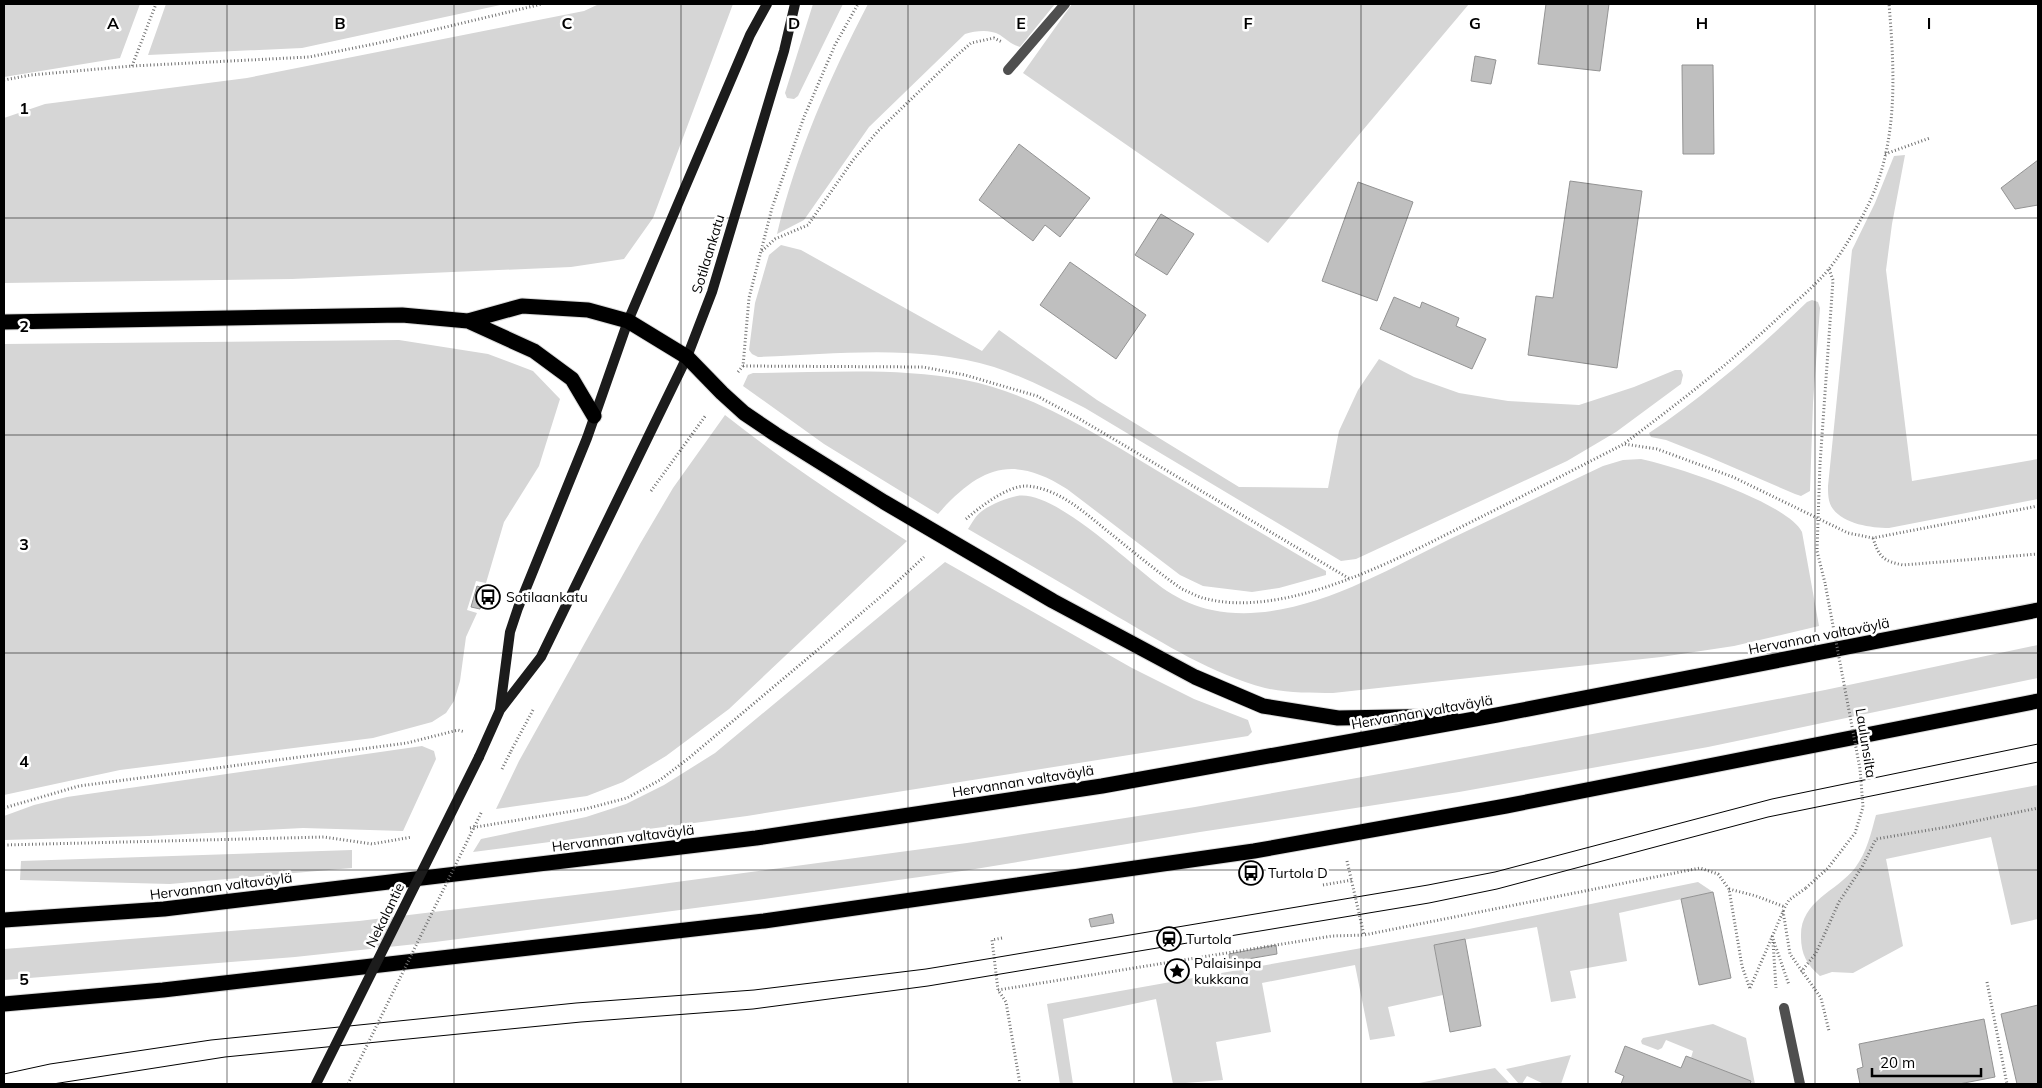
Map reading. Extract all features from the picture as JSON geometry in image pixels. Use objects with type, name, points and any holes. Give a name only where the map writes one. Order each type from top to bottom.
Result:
[{"type":"highway","points":[[4,322],[402,315],[468,320],[522,306],[588,310],[628,321],[686,357],[744,412],[884,502],[1044,596],[1195,676],[1263,706],[1338,718],[1497,715]]},
{"type":"highway","points":[[468,320],[534,351],[572,379],[594,416]]},
{"type":"highway","name":"Hervannan valtaväylä","points":[[4,920],[164,909],[756,838],[1102,786],[1497,715],[2038,610]]},
{"type":"highway","points":[[4,1004],[163,990],[764,921],[1254,851],[1506,806],[2038,701]]},
{"type":"main road","name":"Sotilaankatu","points":[[500,710],[510,632],[594,416],[628,321],[750,35],[767,4]]},
{"type":"main road","name":"Sotilaankatu","points":[[479,758],[500,710],[541,657],[686,357],[712,292],[784,51],[795,4]]},
{"type":"main road","name":"Nekalantie","points":[[316,1084],[479,758]]},
{"type":"street","points":[[1008,70],[1065,4]]},
{"type":"street","points":[[1784,1008],[1800,1084]]},
{"type":"path","points":[[132,66],[156,4]]},
{"type":"path","points":[[4,80],[31,75],[132,66],[309,57],[379,43],[542,4]]},
{"type":"path","points":[[961,522],[987,502],[1024,486],[1041,489],[1071,503],[1182,589],[1203,598],[1228,602],[1259,602],[1292,596],[1350,580],[1404,556],[1624,444],[1744,349],[1828,269],[1863,215],[1876,187],[1891,123],[1894,89],[1890,4]]},
{"type":"path","points":[[761,253],[775,239],[808,225],[853,160],[878,131],[971,44],[994,38],[1005,43],[1019,57]]},
{"type":"path","points":[[1884,154],[1930,138]]},
{"type":"path","name":"Laulunsilta","points":[[1785,907],[1789,900],[1806,888],[1828,868],[1855,833],[1863,807],[1860,769],[1825,583],[1817,551],[1820,464],[1832,280],[1828,269]]},
{"type":"path","points":[[743,366],[922,367],[965,374],[1037,396],[1078,418],[1350,580]]},
{"type":"path","points":[[1624,444],[1657,449],[1733,477],[1848,534],[1873,538],[2038,506]]},
{"type":"path","points":[[1873,538],[1878,552],[1883,558],[1903,565],[2038,554]]},
{"type":"path","points":[[4,808],[79,786],[389,746],[458,730],[486,740]]},
{"type":"path","points":[[498,778],[511,752]]},
{"type":"path","points":[[348,1084],[485,804]]},
{"type":"path","points":[[1801,972],[1816,953],[1839,902],[1862,867],[1876,839],[1947,827],[2038,808]]},
{"type":"path","points":[[1348,861],[1364,935]]},
{"type":"path","points":[[998,990],[1332,936],[1364,935],[1700,868],[1718,874],[1729,889],[1742,966],[1750,989],[1785,907],[1756,896],[1729,889]]},
{"type":"path","points":[[1324,885],[1352,880]]},
{"type":"path","points":[[1783,912],[1790,954],[1821,998],[1829,1031]]},
{"type":"path","points":[[1772,936],[1775,985],[1784,1008]]},
{"type":"path","points":[[1772,936],[1789,983],[1784,1008]]},
{"type":"path","points":[[1002,938],[992,940],[998,990],[1006,1002],[1020,1084]]},
{"type":"path","points":[[1987,982],[2007,1084]]},
{"type":"shaded area","points":[[4,4],[140,4],[120,58],[4,77]]},
{"type":"shaded area","points":[[166,4],[505,4],[302,48],[148,55]]},
{"type":"shaded area","points":[[599,4],[733,4],[653,218],[624,259],[571,267],[292,279],[4,283],[4,118],[45,104],[247,78],[584,11]]},
{"type":"shaded area","points":[[813,4],[843,4],[798,96],[794,99],[787,98],[785,93]]},
{"type":"shaded area","points":[[868,4],[1055,4],[1020,47],[1000,35],[987,31],[965,34],[869,127],[804,220],[777,234],[794,174],[815,116],[840,59]]},
{"type":"shaded area","points":[[1072,4],[1469,4],[1268,243],[1023,73]]},
{"type":"shaded area","points":[[1905,155],[1892,224],[1886,270],[1912,481],[2038,459],[2038,499],[1882,528],[1851,522],[1838,514],[1830,504],[1828,486],[1852,250],[1875,203],[1894,156]]},
{"type":"shaded area","points":[[781,245],[801,250],[982,351],[999,330],[1097,400],[1239,487],[1328,488],[1339,431],[1358,390],[1379,359],[1414,377],[1459,393],[1508,401],[1579,405],[1634,387],[1675,370],[1681,370],[1683,375],[1681,384],[1616,432],[1567,461],[1356,559],[1341,561],[1085,408],[1006,371],[965,360],[936,355],[877,352],[758,357],[752,354],[749,350],[755,303],[769,255]]},
{"type":"shaded area","points":[[1812,300],[1818,302],[1820,308],[1813,403],[1810,491],[1801,496],[1795,494],[1709,457],[1666,440],[1651,437],[1649,433],[1711,387],[1751,354],[1807,302]]},
{"type":"shaded area","points":[[399,340],[488,354],[533,371],[560,399],[539,466],[504,522],[486,583],[476,581],[467,610],[477,613],[466,637],[460,681],[454,701],[446,713],[432,722],[373,738],[120,770],[4,795],[4,344]]},
{"type":"shaded area","points":[[753,373],[913,373],[965,380],[991,386],[1040,405],[1088,429],[1326,571],[1326,575],[1279,588],[1252,592],[1203,586],[1180,575],[1067,489],[1047,478],[1013,469],[983,476],[968,485],[938,514],[824,444],[743,386],[748,375]]},
{"type":"shaded area","points":[[725,415],[814,480],[907,541],[729,709],[666,756],[623,782],[587,796],[496,809],[519,761],[640,544],[673,488]]},
{"type":"shaded area","points":[[1641,459],[1679,469],[1729,487],[1776,509],[1792,521],[1802,532],[1819,626],[1734,646],[1661,657],[1333,693],[1281,691],[1245,682],[1208,667],[1153,638],[968,529],[980,513],[994,504],[1017,496],[1033,497],[1073,517],[1167,591],[1183,600],[1212,610],[1242,613],[1273,611],[1335,594],[1365,581],[1603,466],[1623,460]]},
{"type":"shaded area","points":[[945,562],[1132,668],[1194,699],[1248,720],[1252,732],[1248,736],[747,816],[473,852],[481,839],[586,817],[626,804],[664,785],[715,753]]},
{"type":"shaded area","points":[[2038,645],[2038,678],[1708,747],[1459,792],[969,870],[435,942],[295,957],[4,980],[4,949],[359,921],[617,890],[967,843],[1195,807],[1407,769],[1825,690]]},
{"type":"shaded area","points":[[422,746],[434,751],[436,759],[403,831],[303,828],[149,836],[4,840],[4,816],[34,805],[67,797]]},
{"type":"shaded area","points":[[2038,785],[2038,919],[2011,925],[1991,837],[1886,859],[1903,946],[1853,973],[1832,972],[1820,976],[1812,968],[1806,959],[1801,943],[1802,925],[1806,914],[1820,898],[1855,868],[1866,849],[1876,815]]},
{"type":"shaded area","points":[[352,850],[352,868],[170,884],[20,880],[21,861]]},
{"type":"shaded area","points":[[1698,882],[1713,892],[1619,913],[1627,961],[1570,971],[1576,998],[1551,1002],[1537,927],[1434,945],[1443,995],[1388,1007],[1395,1036],[1370,1040],[1355,965],[1262,983],[1271,1032],[1216,1042],[1223,1080],[1173,1084],[1156,999],[1063,1019],[1073,1084],[1060,1084],[1047,1004],[1469,929]]},
{"type":"shaded area","points":[[1713,1024],[1746,1038],[1755,1084],[1750,1084],[1751,1081],[1691,1058],[1693,1051],[1666,1040],[1662,1048],[1658,1050],[1642,1044],[1641,1041],[1643,1038]]},
{"type":"shaded area","points":[[1571,1055],[1561,1084],[1544,1084],[1527,1076],[1522,1084],[1519,1084],[1506,1069]]},
{"type":"shaded area","points":[[1495,1068],[1510,1084],[1419,1084],[1419,1083]]},
{"type":"building","points":[[1546,4],[1609,4],[1600,71],[1538,64]]},
{"type":"building","points":[[1475,56],[1496,60],[1491,84],[1471,81]]},
{"type":"building","points":[[1682,65],[1713,65],[1714,154],[1683,154]]},
{"type":"building","points":[[1019,144],[1090,198],[1060,237],[1045,225],[1033,241],[979,200]]},
{"type":"building","points":[[2038,160],[2038,205],[2015,209],[2001,188]]},
{"type":"building","points":[[1570,181],[1642,191],[1617,368],[1528,355],[1536,296],[1553,298]]},
{"type":"building","points":[[1358,182],[1413,202],[1377,301],[1322,281]]},
{"type":"building","points":[[1161,214],[1194,234],[1167,275],[1135,255]]},
{"type":"building","points":[[1070,262],[1146,315],[1116,359],[1040,305]]},
{"type":"building","points":[[1394,297],[1420,308],[1422,302],[1459,318],[1456,326],[1486,339],[1472,369],[1380,329]]},
{"type":"building","points":[[477,586],[486,589],[480,609],[471,607]]},
{"type":"building","points":[[1713,892],[1731,978],[1699,985],[1681,899]]},
{"type":"building","points":[[1112,914],[1114,923],[1091,927],[1089,919]]},
{"type":"building","points":[[1465,939],[1481,1026],[1450,1032],[1434,945]]},
{"type":"building","points":[[1276,945],[1277,954],[1230,962],[1229,954]]},
{"type":"building","points":[[2038,1005],[2038,1084],[2017,1084],[2001,1014]]},
{"type":"building","points":[[1984,1019],[1995,1077],[1959,1084],[1860,1084],[1857,1069],[1863,1067],[1859,1044]]},
{"type":"building","points":[[1625,1046],[1681,1068],[1686,1056],[1751,1081],[1750,1084],[1621,1084],[1624,1076],[1615,1072]]},
{"type":"tram line","points":[[4,1074],[50,1064],[211,1040],[576,1003],[754,990],[926,969],[1428,885],[1495,872],[1772,799],[2038,744]]},
{"type":"tram line","points":[[53,1084],[225,1057],[581,1022],[753,1009],[928,986],[1429,903],[1497,889],[1768,817],[2038,762]]},
{"type":"place","name":"Sotilaankatu","points":[[488,597]]},
{"type":"place","name":"Turtola D","points":[[1251,873]]},
{"type":"place","name":"Turtola","points":[[1169,939]]},
{"type":"place","name":"Palaisinpa kukkana","points":[[1177,971]]}]
